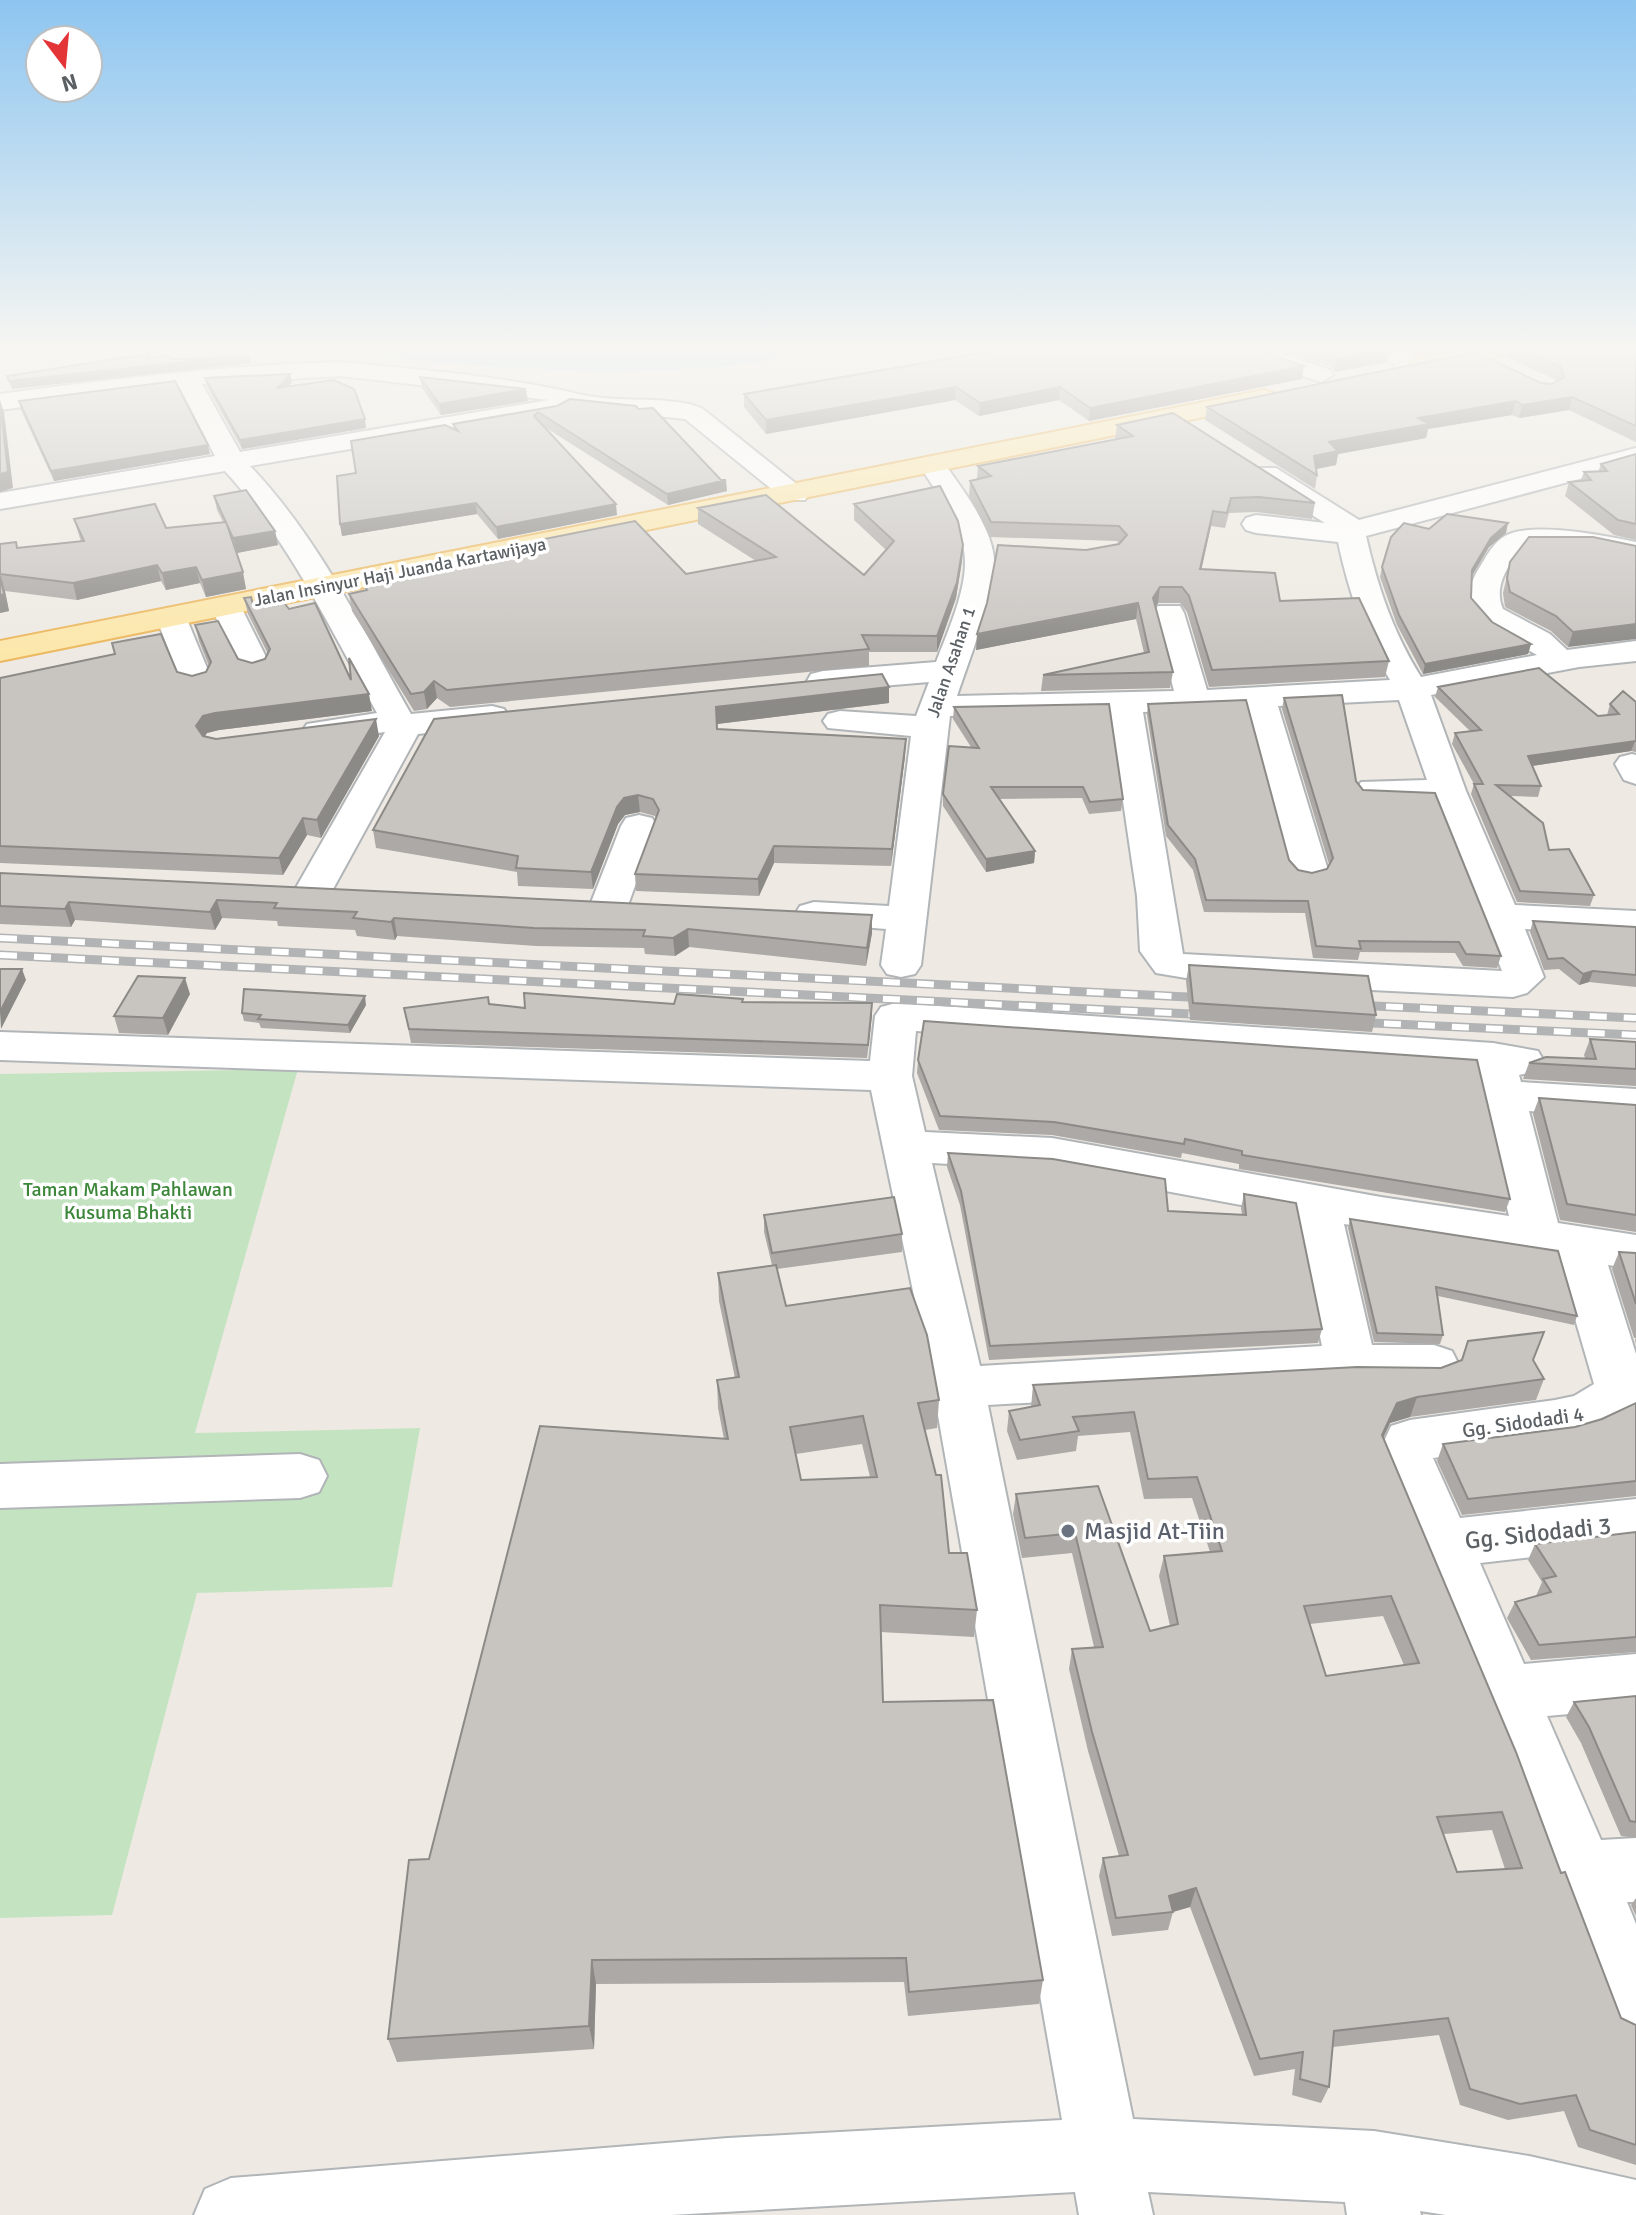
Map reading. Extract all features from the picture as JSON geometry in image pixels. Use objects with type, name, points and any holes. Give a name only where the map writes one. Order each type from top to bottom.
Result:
[{"type":"main road","name":"Jalan Insinyur Haji Juanda Kartawijaya","points":[[0,651],[1004,451]]},
{"type":"street","points":[[226,451],[232,463],[264,497],[323,587],[402,723]]},
{"type":"street","points":[[0,501],[298,451]]},
{"type":"street","points":[[741,451],[795,494]]},
{"type":"street","points":[[1125,702],[1156,896],[1160,951],[1170,964],[1210,970],[1513,984],[1524,977],[1448,791],[1412,689],[1382,640],[1364,592],[1353,532],[1239,457]]},
{"type":"street","points":[[1256,524],[1353,532],[1635,457]]},
{"type":"street","name":"Jalan Asahan 1","points":[[901,965],[933,716],[968,618],[979,570],[990,543],[933,466]]},
{"type":"street","points":[[1559,661],[1536,639],[1514,632],[1495,620],[1486,606],[1492,571],[1512,543],[1519,540],[1598,541],[1636,551]]},
{"type":"street","points":[[226,607],[255,667]]},
{"type":"street","points":[[1169,613],[1193,701]]},
{"type":"street","points":[[171,617],[196,680]]},
{"type":"street","points":[[840,721],[1125,702],[1412,689],[1559,661],[1636,651]]},
{"type":"street","points":[[793,684],[835,667],[948,671]]},
{"type":"street","points":[[1259,697],[1309,870]]},
{"type":"street","points":[[281,736],[528,712]]},
{"type":"street","points":[[360,893],[298,890],[402,723]]},
{"type":"street","points":[[1374,790],[1448,791]]},
{"type":"street","points":[[609,905],[639,826]]},
{"type":"street","points":[[781,913],[907,918]]},
{"type":"street","points":[[1499,916],[1636,923]]},
{"type":"street","points":[[1110,2184],[959,1387],[890,1076],[896,1016],[1180,1038],[1506,1071],[1636,1104]]},
{"type":"street","points":[[0,1046],[890,1076]]},
{"type":"street","name":"Gg. Sidodadi 4","points":[[1441,1544],[1407,1463],[1405,1454],[1410,1441],[1434,1434],[1570,1419],[1598,1411],[1614,1402],[1621,1391],[1558,1242],[1506,1071]]},
{"type":"street","points":[[904,1146],[1052,1154],[1558,1242],[1636,1252]]},
{"type":"street","points":[[1315,1201],[1351,1364]]},
{"type":"street","points":[[959,1387],[1351,1364],[1434,1365]]},
{"type":"street","points":[[0,1486],[300,1476]]},
{"type":"street","name":"Gg. Sidodadi 3","points":[[1441,1544],[1636,1522]]},
{"type":"street","points":[[1441,1544],[1505,1693],[1609,1871],[1636,2010]]},
{"type":"street","points":[[1505,1693],[1636,1681]]},
{"type":"street","points":[[231,2215],[728,2174],[1379,2191],[1631,2215]]},
{"type":"green space","name":"Taman Makam Pahlawan Kusuma Bhakti","points":[[298,1069],[195,1433],[420,1428],[392,1587],[197,1593],[112,1915],[0,1918],[0,1074]]},
{"type":"building","points":[[0,451],[6,451],[8,472],[0,474]]},
{"type":"building","points":[[42,451],[170,451],[51,471]]},
{"type":"building","points":[[353,451],[567,451],[616,504],[496,527],[476,503],[340,524],[337,476],[356,473]]},
{"type":"building","points":[[600,451],[694,451],[721,480],[726,480],[667,494]]},
{"type":"building","points":[[1054,451],[1234,451],[1315,503],[1259,497],[1231,498],[1227,513],[1213,511],[1200,569],[1275,573],[1280,601],[1359,598],[1389,661],[1212,670],[1189,596],[1182,587],[1160,587],[1153,598],[1173,672],[1043,675],[1149,652],[1138,603],[977,634],[987,603],[998,545],[1086,550],[1119,544],[1127,535],[1119,526],[991,522],[970,481],[991,476],[978,466]]},
{"type":"building","points":[[1279,451],[1336,451],[1314,456],[1317,475]]},
{"type":"building","points":[[1636,454],[1636,524],[1618,520],[1569,482],[1591,480],[1584,472],[1607,471],[1601,464]]},
{"type":"building","points":[[940,486],[958,521],[963,545],[957,582],[937,636],[862,635],[869,649],[447,690],[434,681],[424,692],[411,694],[349,594],[367,590],[365,586],[522,553],[514,545],[635,521],[686,574],[776,557],[698,508],[766,495],[864,575],[894,541],[854,504]]},
{"type":"building","points":[[246,490],[275,531],[233,538],[214,496]]},
{"type":"building","points":[[155,504],[166,528],[226,522],[243,572],[202,580],[196,567],[162,573],[157,565],[73,583],[0,574],[0,544],[16,542],[17,548],[84,541],[74,519]]},
{"type":"building","points":[[1447,514],[1508,523],[1491,538],[1472,570],[1471,598],[1492,622],[1531,644],[1425,664],[1399,615],[1382,567],[1391,537],[1404,523],[1429,529]]},
{"type":"building","points":[[1529,537],[1593,537],[1636,546],[1636,624],[1573,632],[1556,616],[1510,592],[1507,578],[1510,562]]},
{"type":"building","points":[[251,597],[253,604],[281,599],[289,609],[315,603],[351,680],[349,658],[369,694],[203,716],[196,726],[203,736],[216,739],[376,719],[317,820],[303,818],[279,858],[0,846],[0,678],[115,654],[112,643],[161,634],[177,672],[192,676],[206,672],[211,662],[195,625],[218,621],[238,659],[252,663],[265,659],[270,649],[244,598]]},
{"type":"building","points":[[1539,668],[1598,716],[1619,714],[1610,704],[1623,691],[1636,702],[1636,741],[1528,756],[1541,786],[1496,785],[1543,823],[1549,850],[1569,849],[1594,895],[1520,891],[1474,784],[1483,784],[1455,733],[1481,730],[1438,687]]},
{"type":"building","points":[[882,674],[889,687],[716,707],[717,729],[906,739],[892,849],[774,846],[758,879],[635,874],[659,810],[653,799],[638,795],[624,798],[617,807],[591,872],[516,868],[518,856],[373,830],[434,719]]},
{"type":"building","points":[[1342,695],[1356,781],[1363,790],[1435,793],[1501,956],[1466,954],[1459,942],[1359,941],[1361,949],[1316,946],[1308,901],[1206,900],[1195,859],[1168,825],[1148,704],[1246,700],[1289,860],[1298,870],[1312,873],[1327,869],[1333,858],[1284,698]]},
{"type":"building","points":[[1109,704],[1123,799],[1090,802],[1083,787],[991,787],[1035,851],[986,859],[943,794],[949,746],[979,748],[954,707]]},
{"type":"building","points":[[0,873],[872,915],[867,948],[688,929],[673,938],[643,936],[645,930],[534,928],[394,918],[391,922],[353,918],[357,912],[274,908],[277,903],[217,900],[210,912],[69,902],[65,909],[0,906]]},
{"type":"building","points":[[1533,921],[1636,927],[1636,975],[1593,971],[1583,974],[1563,958],[1548,959]]},
{"type":"building","points":[[1189,965],[1368,976],[1376,1015],[1193,1003]]},
{"type":"building","points":[[0,969],[22,969],[0,1012]]},
{"type":"building","points":[[138,976],[185,978],[163,1018],[114,1016]]},
{"type":"building","points":[[244,989],[365,996],[348,1025],[258,1019],[261,1015],[242,1013]]},
{"type":"building","points":[[524,993],[674,1004],[677,994],[743,999],[742,1002],[872,1003],[868,1045],[409,1029],[404,1008],[488,997],[489,1004],[525,1008]]},
{"type":"building","points":[[924,1021],[1477,1060],[1510,1199],[1242,1155],[1242,1151],[1185,1139],[1184,1144],[1054,1122],[940,1116],[918,1060]]},
{"type":"building","points":[[1590,1039],[1636,1042],[1636,1069],[1529,1063],[1546,1057],[1596,1059]]},
{"type":"building","points":[[1539,1098],[1636,1105],[1636,1215],[1567,1204]]},
{"type":"building","points":[[948,1153],[1053,1159],[1165,1179],[1168,1211],[1246,1215],[1244,1194],[1296,1203],[1322,1329],[990,1346],[961,1191]]},
{"type":"building","points":[[894,1197],[902,1234],[772,1253],[764,1215]]},
{"type":"building","points":[[1350,1219],[1558,1251],[1577,1316],[1436,1287],[1443,1335],[1377,1333]]},
{"type":"building","points":[[1619,1252],[1636,1253],[1636,1304]]},
{"type":"building","points":[[776,1265],[786,1306],[910,1288],[927,1335],[939,1400],[918,1403],[936,1475],[941,1475],[949,1553],[967,1553],[977,1610],[880,1605],[883,1702],[993,1700],[1043,1980],[909,1992],[906,1958],[592,1960],[589,2026],[388,2039],[409,1860],[429,1859],[540,1426],[728,1439],[717,1380],[739,1377],[718,1273]],"holes":[[[863,1416],[877,1477],[801,1480],[790,1427]]]},
{"type":"building","points":[[1544,1332],[1533,1360],[1544,1379],[1417,1397],[1397,1403],[1382,1435],[1516,1752],[1561,1873],[1565,1872],[1621,2018],[1636,2025],[1636,2145],[1590,2130],[1576,2095],[1520,2104],[1470,2089],[1448,2018],[1334,2031],[1329,2087],[1300,2079],[1303,2052],[1260,2059],[1196,1888],[1169,1896],[1173,1912],[1116,1918],[1103,1858],[1128,1855],[1092,1732],[1072,1649],[1103,1647],[1075,1533],[1025,1538],[1016,1494],[1098,1486],[1150,1631],[1178,1624],[1164,1556],[1222,1551],[1197,1477],[1148,1479],[1134,1412],[1073,1417],[1079,1431],[1020,1440],[1009,1411],[1040,1405],[1033,1385],[1357,1367],[1441,1368],[1462,1360],[1468,1341]],"holes":[[[1391,1596],[1419,1663],[1326,1676],[1304,1606]],[[1502,1812],[1522,1868],[1457,1872],[1437,1817]]]},
{"type":"building","points":[[1636,1403],[1636,1481],[1468,1499],[1443,1444],[1575,1427],[1602,1419]]},
{"type":"building","points":[[1636,1532],[1636,1637],[1539,1645],[1515,1602],[1551,1592],[1543,1579],[1556,1576],[1535,1544]]},
{"type":"building","points":[[1636,1696],[1636,1822],[1630,1821],[1589,1727],[1574,1702]]},
{"type":"railway","points":[[0,938],[1208,998]]},
{"type":"railway","points":[[0,955],[1211,1015]]},
{"type":"railway","points":[[1352,1005],[1636,1018]]},
{"type":"railway","points":[[1350,1022],[1636,1035]]},
{"type":"place","name":"Masjid At-Tiin","points":[[1068,1531]]}]
